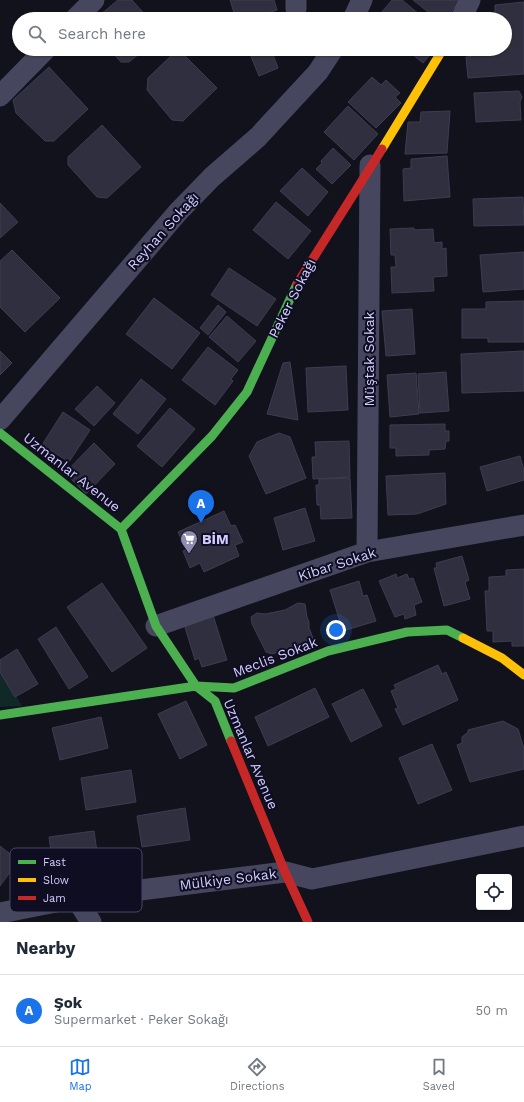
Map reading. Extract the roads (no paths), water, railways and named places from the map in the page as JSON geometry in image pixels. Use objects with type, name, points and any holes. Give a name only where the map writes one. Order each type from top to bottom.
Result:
[{"type":"street","points":[[82,12],[94,0]]},
{"type":"street","points":[[356,12],[362,0]]},
{"type":"street","points":[[464,12],[470,0]]},
{"type":"street","points":[[0,96],[39,56]]},
{"type":"street","name":"Reyhan Sokağı","points":[[0,420],[178,212],[212,177],[258,137],[318,72],[328,56]]},
{"type":"street","name":"Peker Sokağı","points":[[121,529],[212,436],[246,392],[300,277],[439,56]]},
{"type":"street","name":"Müştak Sokak","points":[[368,552],[370,165]]},
{"type":"street","name":"Uzmanlar Avenue","points":[[0,433],[121,529],[156,626],[196,686],[215,701],[285,872],[308,922]]},
{"type":"street","name":"Kibar Sokak","points":[[156,626],[368,552],[524,525]]},
{"type":"street","name":"Meclis Sokak","points":[[0,715],[196,686],[234,688],[328,651],[407,632],[447,630],[502,658],[524,674]]},
{"type":"street","name":"Mülkiye Sokak","points":[[142,890],[285,872],[312,879],[524,836]]},
{"type":"street","name":"Mülkiye Sokak","points":[[0,913],[10,911]]},
{"type":"street","points":[[85,912],[91,922]]},
{"type":"place","name":"Şok","points":[[201,523]]},
{"type":"place","name":"BİM","points":[[189,554]]}]
